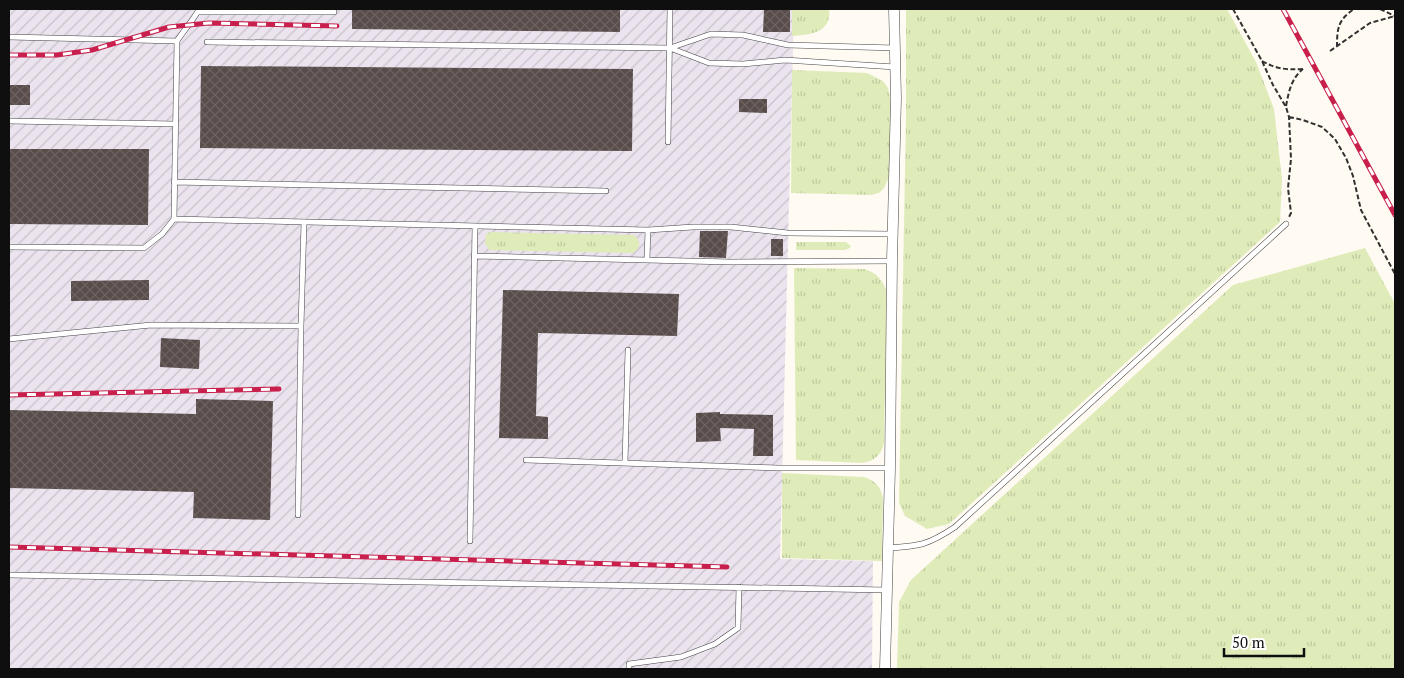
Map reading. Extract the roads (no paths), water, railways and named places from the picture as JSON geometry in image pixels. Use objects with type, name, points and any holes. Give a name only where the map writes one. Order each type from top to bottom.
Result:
[{"type":"street","points":[[886,669],[896,98],[894,9]]},
{"type":"lane","points":[[668,142],[670,9]]},
{"type":"lane","points":[[9,246],[144,248],[162,234],[174,219],[177,41],[199,10],[334,12]]},
{"type":"lane","points":[[207,42],[670,48],[711,34],[743,35],[788,45],[895,48]]},
{"type":"lane","points":[[9,38],[177,41]]},
{"type":"lane","points":[[670,48],[710,63],[743,64],[785,60],[895,67]]},
{"type":"lane","points":[[9,121],[175,124]]},
{"type":"lane","points":[[174,182],[606,191]]},
{"type":"lane","points":[[174,219],[648,230],[731,227],[788,233],[893,234]]},
{"type":"lane","points":[[298,515],[304,222]]},
{"type":"lane","points":[[888,548],[918,546],[930,542],[955,527],[1286,224]]},
{"type":"lane","points":[[470,541],[475,226]]},
{"type":"lane","points":[[647,259],[648,230]]},
{"type":"lane","points":[[474,256],[731,262],[892,261]]},
{"type":"lane","points":[[9,339],[151,326],[301,326]]},
{"type":"lane","points":[[625,463],[628,350]]},
{"type":"lane","points":[[526,460],[779,468],[890,468]]},
{"type":"lane","points":[[9,575],[887,590]]},
{"type":"lane","points":[[629,669],[629,664],[681,657],[715,644],[738,628],[739,587]]},
{"type":"railway","points":[[1283,9],[1395,215]]},
{"type":"railway","points":[[9,55],[57,55],[92,50],[169,27],[209,23],[337,26]]},
{"type":"railway","points":[[9,395],[279,389]]},
{"type":"railway","points":[[9,547],[727,567]]}]
